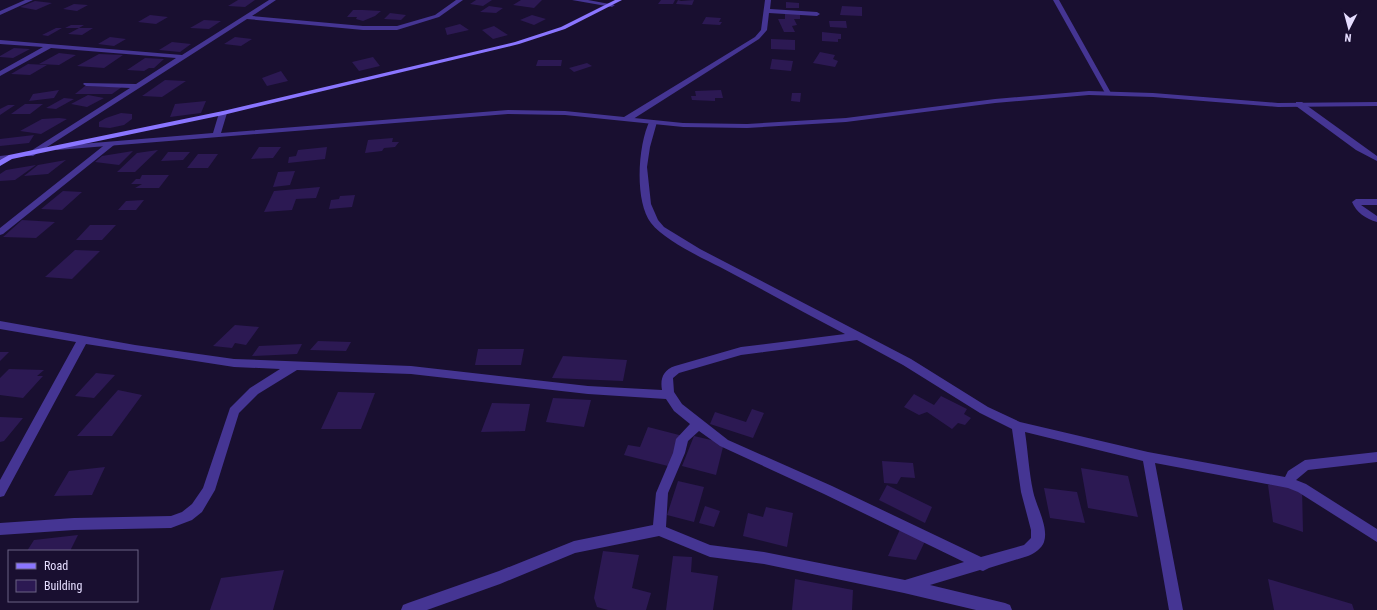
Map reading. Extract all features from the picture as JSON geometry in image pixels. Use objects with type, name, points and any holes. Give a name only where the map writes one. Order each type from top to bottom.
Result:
[{"type":"main road","points":[[0,164],[9,157],[30,154],[223,113],[517,43],[563,28],[612,5],[619,0]]},
{"type":"street","points":[[0,13],[30,0]]},
{"type":"street","points":[[30,154],[135,86],[273,0]]},
{"type":"street","points":[[247,17],[363,28],[397,28],[437,16],[460,0]]},
{"type":"street","points":[[575,0],[612,5]]},
{"type":"street","points":[[627,119],[758,38],[762,33],[768,11],[768,0]]},
{"type":"street","points":[[1056,0],[1108,93]]},
{"type":"street","points":[[768,11],[817,14]]},
{"type":"street","points":[[0,42],[182,58]]},
{"type":"street","points":[[0,74],[48,47]]},
{"type":"street","points":[[86,84],[135,86]]},
{"type":"street","points":[[57,148],[110,145],[216,134],[508,112],[564,113],[653,122],[721,126],[785,125],[846,120],[1043,96],[1108,93],[1250,104],[1377,104]]},
{"type":"street","points":[[1299,104],[1358,148],[1377,159]]},
{"type":"street","points":[[216,134],[223,113]]},
{"type":"street","points":[[653,122],[646,147],[643,167],[644,188],[649,209],[654,221],[661,229],[697,251],[907,362],[984,410],[1018,426],[1148,457],[1289,483],[1314,495],[1377,536]]},
{"type":"street","points":[[0,232],[110,145]]},
{"type":"street","points":[[0,158],[9,157]]},
{"type":"street","points":[[1377,202],[1356,202],[1357,206],[1364,212],[1377,219]]},
{"type":"street","points":[[0,325],[219,362],[411,370],[588,390],[668,395]]},
{"type":"street","points":[[859,336],[741,351],[675,370],[666,379],[668,395],[673,404],[724,443],[848,500],[983,565]]},
{"type":"street","points":[[0,492],[83,340]]},
{"type":"street","points":[[0,529],[74,524],[171,522],[187,516],[197,508],[209,490],[234,411],[241,401],[249,394],[294,366]]},
{"type":"street","points":[[659,530],[662,493],[679,453],[682,439],[698,424]]},
{"type":"street","points":[[904,586],[983,565],[1028,550],[1038,541],[1038,530],[1027,492],[1018,426]]},
{"type":"street","points":[[1148,457],[1176,610]]},
{"type":"street","points":[[1289,483],[1292,475],[1305,465],[1377,457]]},
{"type":"street","points":[[408,610],[500,577],[574,547],[659,530],[710,550],[764,558],[904,586],[968,606],[1005,610]]},
{"type":"building","points":[[238,0],[255,0],[245,7],[228,6]]},
{"type":"building","points":[[476,0],[492,0],[483,6],[470,4]]},
{"type":"building","points":[[521,0],[542,0],[534,8],[513,5]]},
{"type":"building","points":[[661,0],[675,0],[673,4],[658,4]]},
{"type":"building","points":[[678,0],[694,0],[692,5],[676,4]]},
{"type":"building","points":[[35,1],[52,3],[36,10],[20,7]]},
{"type":"building","points":[[786,2],[799,3],[799,8],[786,8]]},
{"type":"building","points":[[74,4],[88,5],[77,11],[63,9]]},
{"type":"building","points":[[489,6],[503,8],[496,13],[480,12]]},
{"type":"building","points":[[842,6],[862,7],[862,16],[840,15]]},
{"type":"building","points":[[353,10],[381,11],[375,16],[363,21],[356,19],[357,17],[347,17]]},
{"type":"building","points":[[390,13],[406,15],[401,20],[384,19]]},
{"type":"building","points":[[785,13],[800,13],[800,19],[794,19],[797,25],[792,26],[795,32],[784,32],[778,19],[785,19]]},
{"type":"building","points":[[150,15],[168,17],[156,24],[138,22]]},
{"type":"building","points":[[532,15],[546,19],[534,25],[520,20]]},
{"type":"building","points":[[706,17],[721,18],[719,22],[722,22],[720,25],[702,24]]},
{"type":"building","points":[[204,20],[221,21],[209,29],[190,28]]},
{"type":"building","points":[[829,21],[846,21],[847,28],[830,27]]},
{"type":"building","points":[[460,24],[469,30],[447,35],[445,28]]},
{"type":"building","points":[[71,25],[84,25],[79,28],[65,28]]},
{"type":"building","points":[[494,26],[508,35],[493,39],[482,30]]},
{"type":"building","points":[[56,28],[62,28],[48,36],[42,35]]},
{"type":"building","points":[[79,28],[93,28],[82,35],[68,34]]},
{"type":"building","points":[[822,32],[841,34],[841,39],[838,39],[838,42],[822,41]]},
{"type":"building","points":[[110,37],[126,39],[114,46],[98,44]]},
{"type":"building","points":[[235,37],[252,39],[241,46],[224,44]]},
{"type":"building","points":[[771,39],[795,40],[795,50],[771,49]]},
{"type":"building","points":[[172,42],[191,44],[180,52],[159,50]]},
{"type":"building","points":[[14,48],[30,49],[13,58],[0,57],[0,56]]},
{"type":"building","points":[[820,52],[835,55],[833,59],[838,61],[835,67],[813,63]]},
{"type":"building","points":[[59,53],[76,55],[59,65],[39,64]]},
{"type":"building","points":[[99,54],[123,55],[104,68],[77,66]]},
{"type":"building","points":[[373,57],[380,66],[359,71],[352,62]]},
{"type":"building","points":[[145,58],[164,59],[154,68],[149,68],[144,71],[127,70]]},
{"type":"building","points":[[772,59],[793,61],[791,71],[770,69]]},
{"type":"building","points":[[538,60],[562,60],[561,66],[536,66]]},
{"type":"building","points":[[587,63],[592,66],[574,72],[569,68]]},
{"type":"building","points":[[28,64],[47,65],[30,75],[11,74]]},
{"type":"building","points":[[281,71],[288,81],[267,86],[262,78]]},
{"type":"building","points":[[165,80],[186,81],[162,97],[142,96]]},
{"type":"building","points":[[85,86],[122,87],[112,94],[75,94]]},
{"type":"building","points":[[59,90],[54,98],[29,101],[33,94]]},
{"type":"building","points":[[721,90],[723,98],[715,98],[715,101],[692,100],[691,96],[696,96],[695,91]]},
{"type":"building","points":[[792,93],[801,93],[800,102],[791,101]]},
{"type":"building","points":[[88,95],[104,98],[87,107],[71,104]]},
{"type":"building","points":[[64,98],[74,99],[56,109],[46,108]]},
{"type":"building","points":[[206,101],[201,113],[170,117],[175,104]]},
{"type":"building","points":[[25,104],[43,104],[30,114],[11,114]]},
{"type":"building","points":[[8,105],[15,105],[0,115],[0,109]]},
{"type":"building","points":[[121,113],[132,114],[132,119],[124,125],[110,128],[99,127],[99,122]]},
{"type":"building","points":[[42,119],[67,119],[41,134],[20,131]]},
{"type":"building","points":[[34,135],[29,143],[0,146],[0,139]]},
{"type":"building","points":[[393,138],[392,142],[399,142],[395,147],[384,148],[382,151],[365,153],[368,140]]},
{"type":"building","points":[[259,147],[281,147],[273,158],[251,159]]},
{"type":"building","points":[[327,147],[325,159],[288,163],[289,157],[296,156],[298,150]]},
{"type":"building","points":[[158,150],[135,172],[117,172],[137,153]]},
{"type":"building","points":[[133,151],[119,165],[95,162],[102,156]]},
{"type":"building","points":[[168,152],[190,152],[183,160],[161,161]]},
{"type":"building","points":[[198,154],[218,154],[208,168],[187,168]]},
{"type":"building","points":[[66,160],[48,174],[24,176],[38,165]]},
{"type":"building","points":[[36,165],[15,180],[0,181],[0,174],[6,170]]},
{"type":"building","points":[[295,171],[290,185],[273,187],[278,172]]},
{"type":"building","points":[[142,175],[169,175],[159,188],[135,188],[142,184],[131,184],[136,179],[140,179]]},
{"type":"building","points":[[320,187],[316,198],[296,199],[292,210],[264,212],[274,191]]},
{"type":"building","points":[[63,191],[82,192],[62,210],[41,209]]},
{"type":"building","points":[[355,195],[352,207],[329,209],[331,200],[339,199],[340,196]]},
{"type":"building","points":[[144,200],[136,210],[118,210],[126,201]]},
{"type":"building","points":[[22,220],[55,222],[36,238],[3,237]]},
{"type":"building","points":[[90,225],[116,225],[102,240],[76,240]]},
{"type":"building","points":[[75,250],[100,251],[72,279],[45,277]]},
{"type":"building","points":[[235,325],[259,327],[246,345],[235,343],[232,348],[213,346]]},
{"type":"building","points":[[318,341],[351,342],[346,351],[310,350]]},
{"type":"building","points":[[302,344],[297,354],[252,356],[259,346]]},
{"type":"building","points":[[478,349],[524,349],[521,365],[475,365]]},
{"type":"building","points":[[0,352],[9,352],[0,361]]},
{"type":"building","points":[[563,356],[627,360],[623,381],[552,378]]},
{"type":"building","points":[[9,369],[44,370],[37,376],[43,376],[23,398],[0,395],[0,378]]},
{"type":"building","points":[[96,373],[115,375],[94,398],[75,396]]},
{"type":"building","points":[[118,390],[142,395],[112,436],[77,436]]},
{"type":"building","points":[[338,392],[375,393],[361,429],[321,429]]},
{"type":"building","points":[[914,394],[934,405],[941,396],[967,409],[964,414],[971,418],[965,425],[958,423],[952,429],[927,412],[919,415],[904,407]]},
{"type":"building","points":[[553,398],[591,400],[584,427],[546,422]]},
{"type":"building","points":[[492,403],[530,404],[525,431],[481,432]]},
{"type":"building","points":[[752,409],[764,413],[753,438],[710,424],[715,412],[746,422]]},
{"type":"building","points":[[0,417],[23,418],[4,441],[0,442]]},
{"type":"building","points":[[648,427],[683,436],[672,467],[624,455],[628,445],[640,447]]},
{"type":"building","points":[[694,436],[724,443],[716,475],[682,466]]},
{"type":"building","points":[[882,461],[913,463],[915,478],[901,477],[897,484],[884,483]]},
{"type":"building","points":[[105,467],[92,495],[54,496],[69,471]]},
{"type":"building","points":[[1081,468],[1128,476],[1138,517],[1088,508]]},
{"type":"building","points":[[678,481],[704,487],[694,522],[667,515]]},
{"type":"building","points":[[1282,482],[1302,488],[1303,532],[1273,522],[1268,485]]},
{"type":"building","points":[[887,485],[932,507],[925,523],[879,500]]},
{"type":"building","points":[[1044,488],[1077,492],[1085,523],[1050,518]]},
{"type":"building","points":[[705,506],[720,511],[714,527],[699,523]]},
{"type":"building","points":[[766,507],[793,513],[787,547],[743,536],[748,513],[763,517]]},
{"type":"building","points":[[902,525],[927,537],[916,560],[888,556]]},
{"type":"building","points":[[78,535],[70,550],[28,550],[34,540]]},
{"type":"building","points":[[603,551],[639,555],[632,588],[651,593],[646,610],[608,610],[597,607],[594,598]]},
{"type":"building","points":[[673,556],[692,557],[691,572],[718,576],[713,610],[666,610]]},
{"type":"building","points":[[284,570],[273,610],[210,610],[221,578]]},
{"type":"building","points":[[795,579],[853,590],[852,610],[792,610]]},
{"type":"building","points":[[1268,579],[1352,604],[1354,610],[1274,610]]}]
